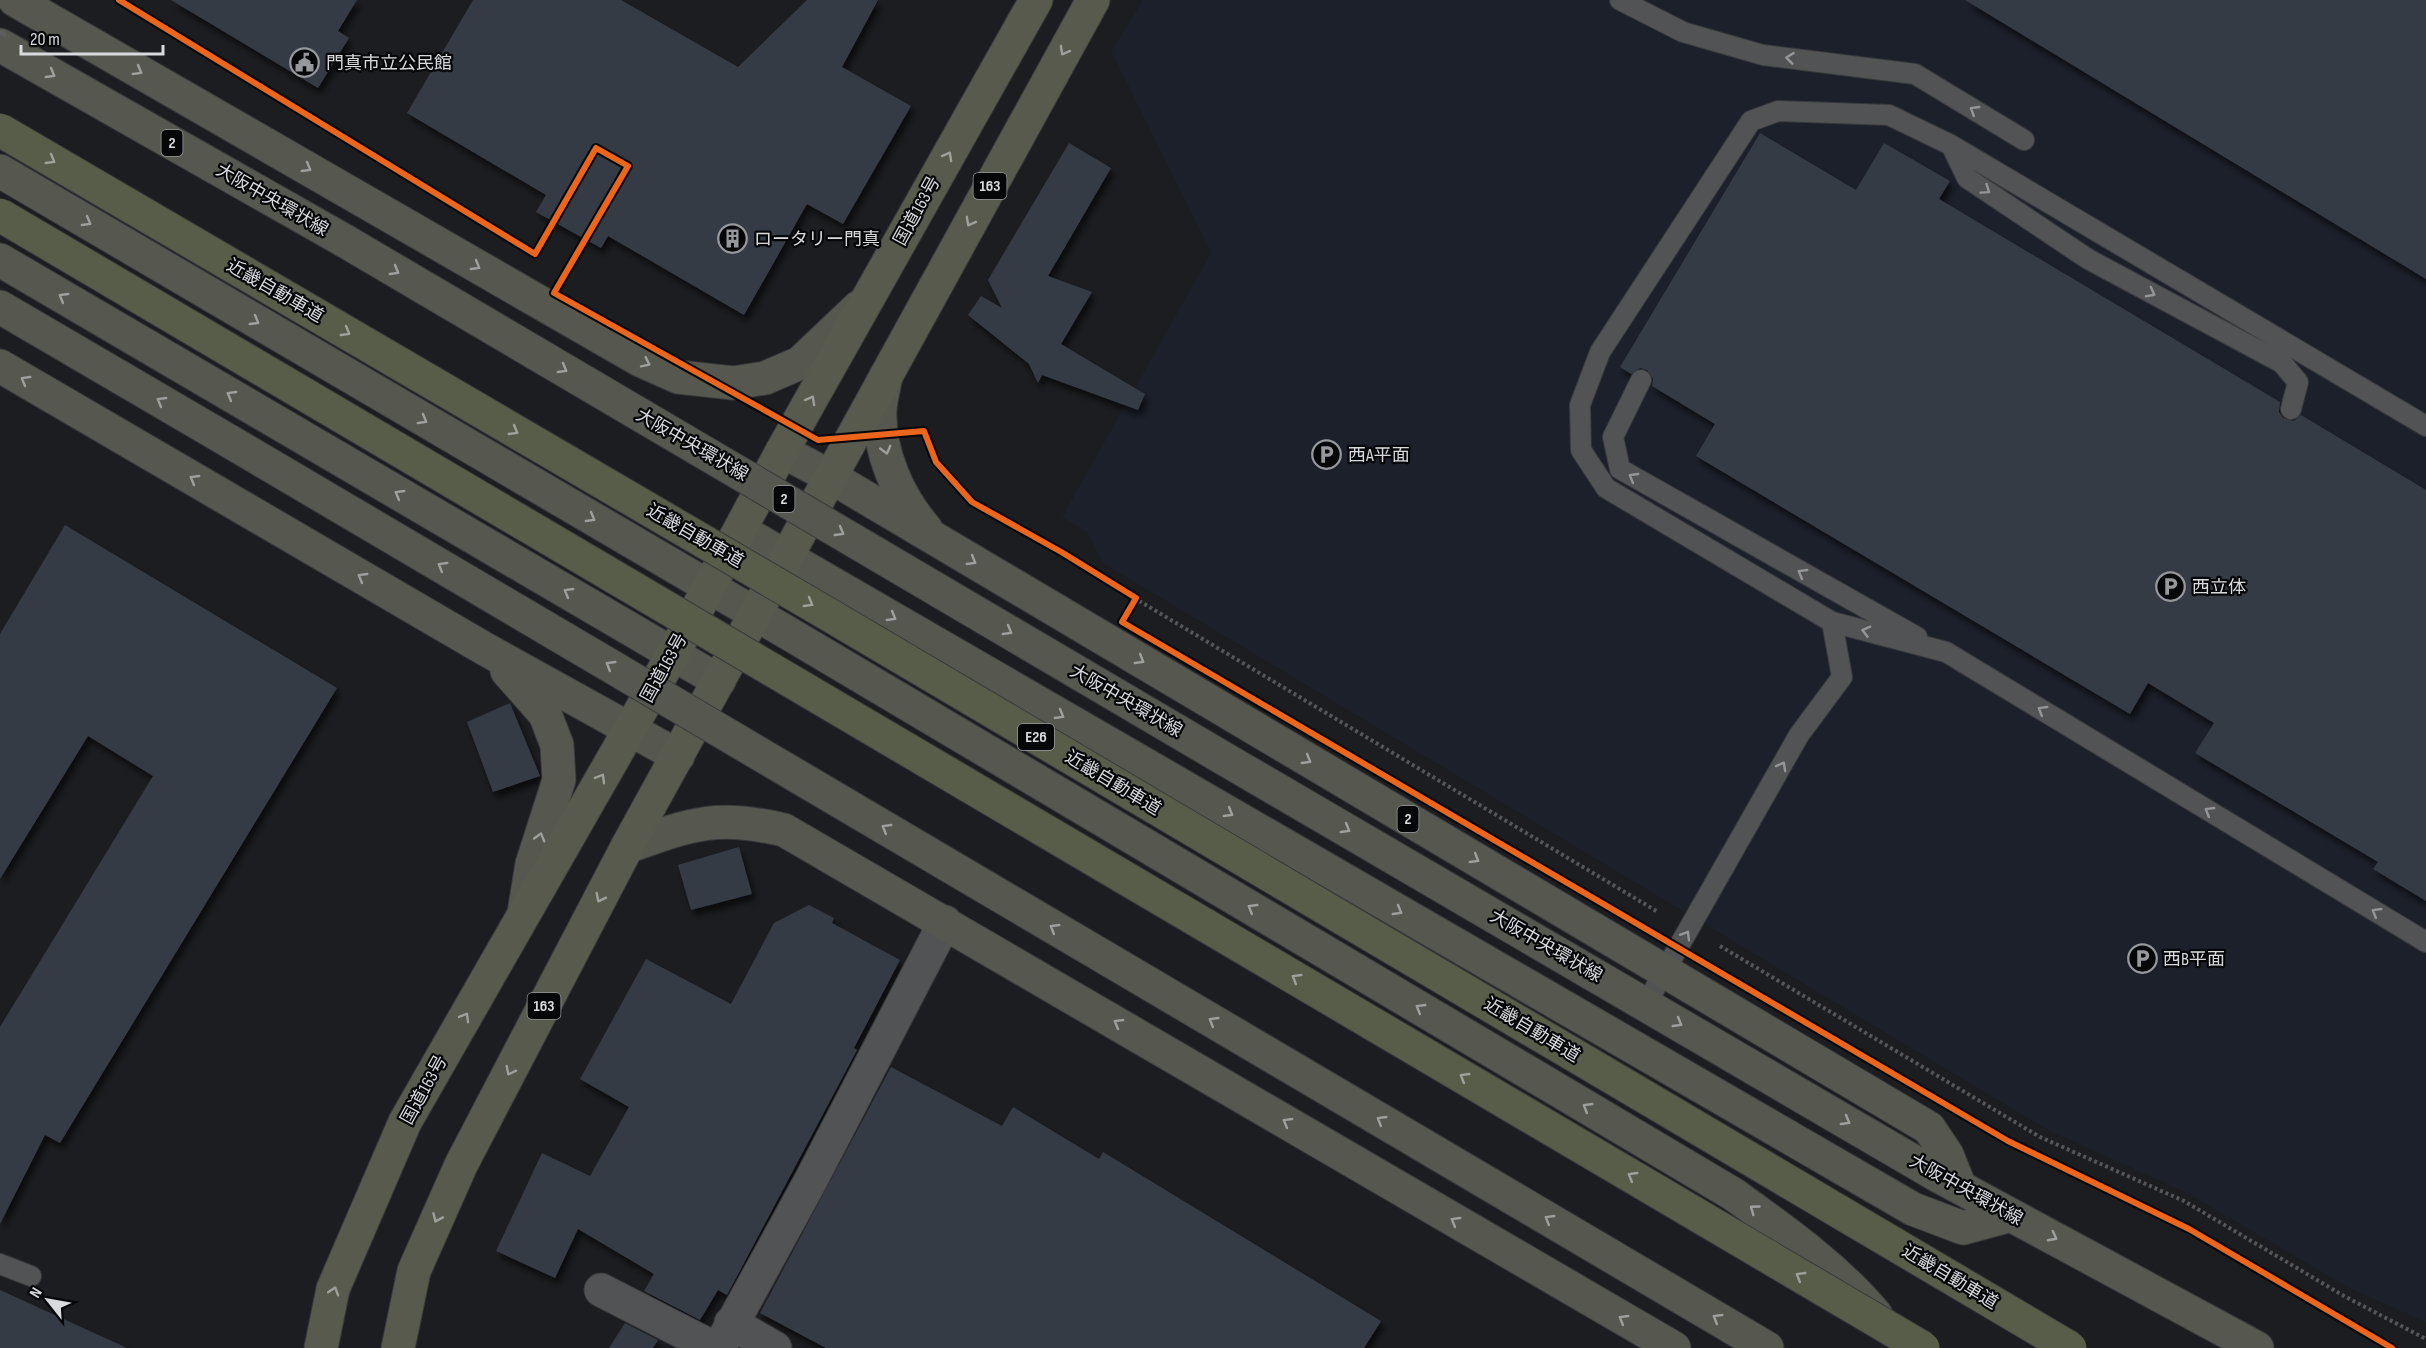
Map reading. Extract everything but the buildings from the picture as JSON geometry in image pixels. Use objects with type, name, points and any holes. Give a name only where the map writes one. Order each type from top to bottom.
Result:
[{"type":"highway","name":"国道163号","points":[[321,1348],[333,1289],[405,1122],[673,654],[782,451],[1036,0]]},
{"type":"highway","name":"163","points":[[398,1348],[414,1271],[461,1165],[627,847],[1093,0]]},
{"type":"highway","name":"近畿自動車道","points":[[0,130],[826,613],[2070,1348]]},
{"type":"highway","points":[[0,215],[1923,1348]]},
{"type":"main road","points":[[15,0],[620,348],[678,378],[733,383],[765,378],[800,363],[867,298]]},
{"type":"main road","name":"大阪中央環状線","points":[[0,45],[345,241],[1223,758],[1959,1185],[2257,1348]]},
{"type":"main road","points":[[0,171],[755,614],[1733,1194],[1801,1243],[1863,1300],[1904,1348]]},
{"type":"main road","points":[[0,260],[719,681]]},
{"type":"main road","points":[[0,307],[1767,1348]]},
{"type":"main road","points":[[0,366],[485,649],[678,756]]},
{"type":"main road","points":[[887,372],[880,408],[884,446],[901,494],[913,514],[933,538]]},
{"type":"main road","name":"2","points":[[782,451],[831,477],[1929,1128],[1947,1155],[1959,1185]]},
{"type":"main road","points":[[740,530],[1912,1209],[1963,1228],[2011,1215]]},
{"type":"main road","points":[[485,649],[545,714],[557,745],[559,780],[532,864],[524,915]]},
{"type":"main road","points":[[627,847],[683,827],[715,821],[748,822],[784,830],[1674,1348]]},
{"type":"street","points":[[722,1340],[811,1180],[945,922]]},
{"type":"street","points":[[601,1290],[722,1340],[775,1348]]},
{"type":"lane","points":[[1620,0],[1683,32],[1763,55],[1915,74],[2024,140]]},
{"type":"lane","points":[[1946,652],[1832,622],[1606,488],[1581,450],[1580,405],[1600,352],[1750,120],[1778,111],[1889,116],[1951,146],[2426,426]]},
{"type":"lane","points":[[1951,146],[1968,178],[2088,260],[2282,363],[2298,382],[2291,409]]},
{"type":"lane","points":[[1641,380],[1613,437],[1620,469],[1946,652],[2426,942]]},
{"type":"lane","points":[[1646,1004],[1799,735],[1842,677],[1832,622]]},
{"type":"lane","points":[[0,1264],[31,1276]]},
{"type":"path","points":[[119,0],[352,143]]},
{"type":"path","points":[[525,248],[535,254],[596,148],[628,166],[579,251]]},
{"type":"path","points":[[1063,553],[1091,572],[2040,1137],[2184,1201],[2344,1296],[2426,1339]]},
{"type":"path","points":[[1131,606],[1136,598]]},
{"type":"shaded area","points":[[1143,0],[2426,0],[2426,1322],[2351,1289],[2187,1193],[2046,1129],[1103,563],[1088,533],[1062,517],[1211,253],[1111,51]]},
{"type":"railway","points":[[0,32],[6,35]]},
{"type":"cycle path","points":[[119,0],[535,254],[596,148],[628,166],[554,293],[818,440],[924,431],[936,462],[972,502],[1063,553],[1136,598],[1122,622],[2008,1141],[2189,1229],[2392,1348]]},
{"type":"place","name":"門真市立公民館","points":[[305,63]]},
{"type":"place","name":"ロータリー門真","points":[[733,239]]},
{"type":"place","name":"西A平面","points":[[1327,455]]},
{"type":"place","name":"西立体","points":[[2171,587]]},
{"type":"place","name":"西B平面","points":[[2142,959]]}]
